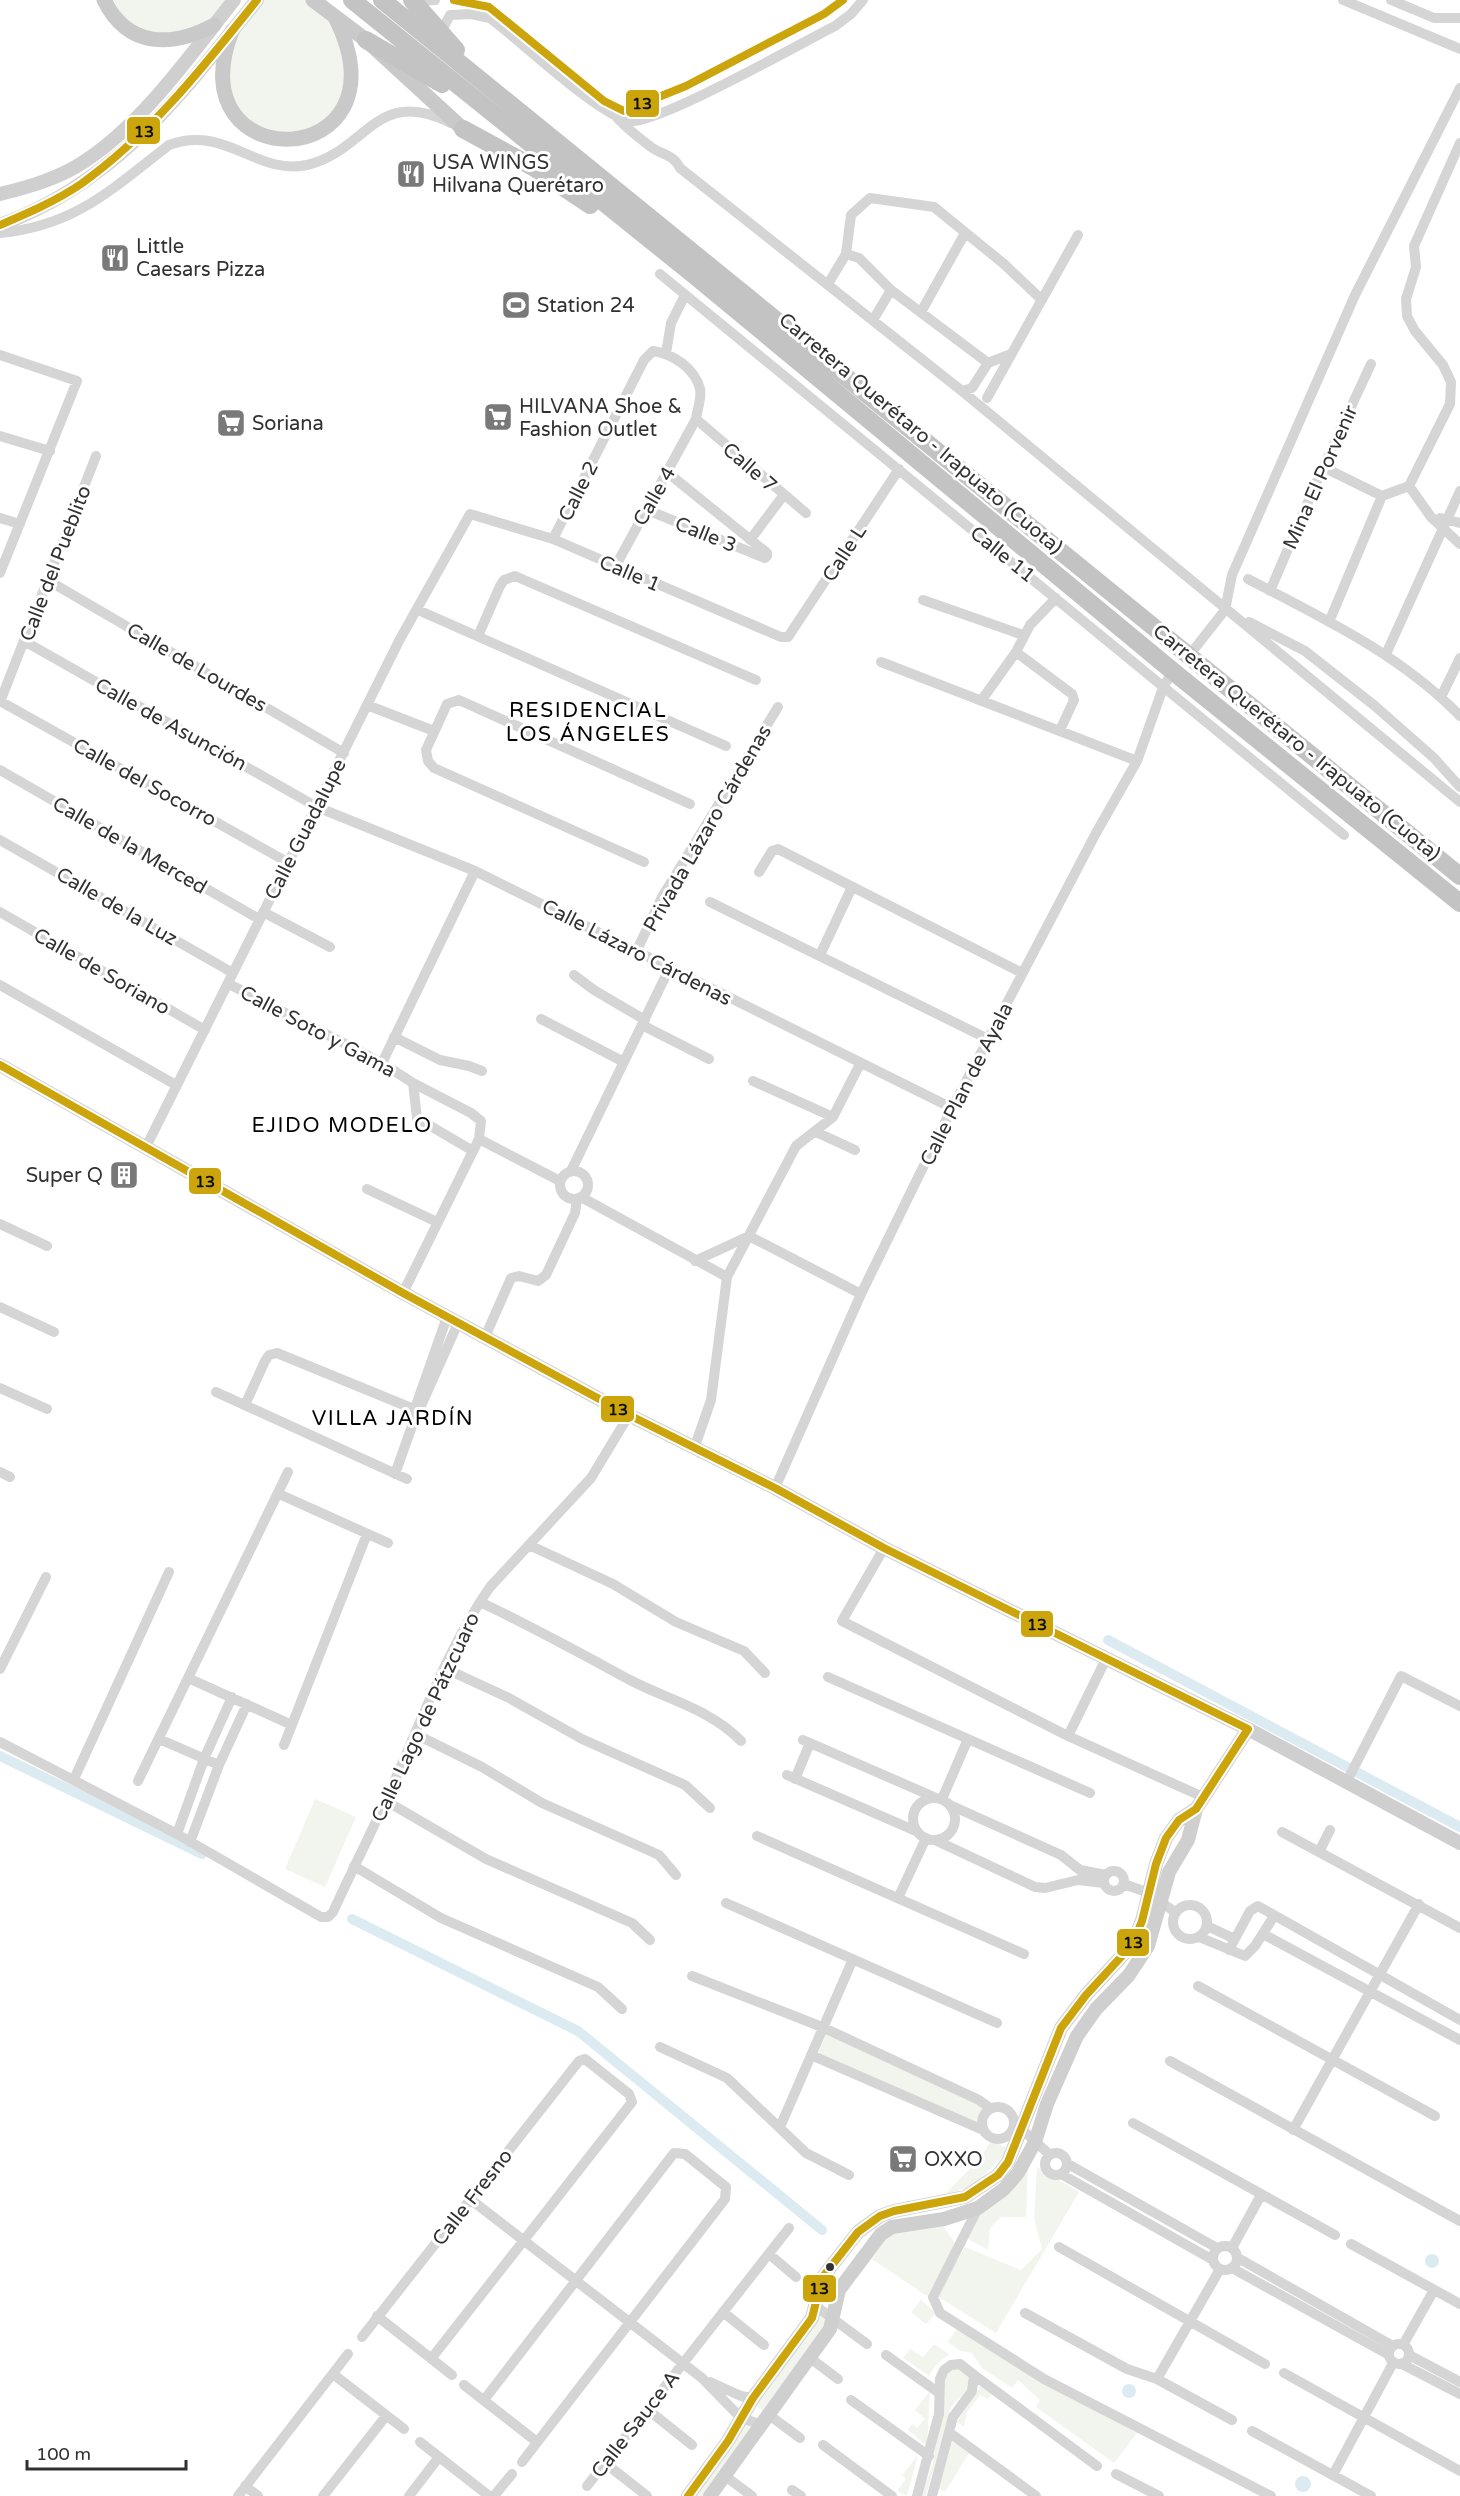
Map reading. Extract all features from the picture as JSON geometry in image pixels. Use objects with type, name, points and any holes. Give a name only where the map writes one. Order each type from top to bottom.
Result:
[{"type":"highway","name":"Carretera Querétaro - Irapuato (Cuota)","points":[[352,0],[694,275],[1166,665],[1460,903]]},
{"type":"highway","name":"Carretera Querétaro - Irapuato (Cuota)","points":[[382,0],[1460,876]]},
{"type":"highway","points":[[412,0],[476,75]]},
{"type":"highway","points":[[366,40],[496,116]]},
{"type":"highway","points":[[463,129],[533,167],[694,275]]},
{"type":"main road","points":[[104,0],[111,12],[126,27],[154,41],[183,39],[214,25]]},
{"type":"main road","points":[[0,194],[36,185],[84,162],[100,150],[144,108],[234,0]]},
{"type":"main road","points":[[0,225],[38,211],[89,180],[119,158],[157,120],[257,0]]},
{"type":"main road","points":[[313,0],[366,40],[463,129]]},
{"type":"main road","points":[[232,31],[223,54],[220,72],[226,102],[237,117],[252,130],[273,138],[294,139],[314,133],[332,122],[349,96],[352,73],[349,50],[334,17]]},
{"type":"main road","points":[[0,1065],[403,1293],[629,1415],[776,1488],[884,1548],[1248,1729],[1460,1843]]},
{"type":"main road","points":[[710,2496],[810,2358],[834,2319],[839,2290],[881,2234],[892,2227],[944,2219],[978,2208],[1004,2189],[1032,2149],[1047,2104],[1077,2037],[1096,2009],[1129,1975],[1144,1954],[1152,1936],[1169,1872],[1188,1840],[1200,1803],[1248,1729]]},
{"type":"main road","points":[[688,2496],[728,2441],[753,2398],[812,2318],[817,2307],[817,2292],[822,2278],[867,2225],[894,2211],[965,2197],[998,2175],[1016,2148],[1019,2127],[1061,2028],[1086,1995],[1132,1946],[1142,1921],[1166,1838],[1179,1820],[1200,1803]]},
{"type":"street","points":[[412,0],[435,0]]},
{"type":"street","points":[[454,0],[469,1],[489,7],[604,101],[624,111],[640,107],[686,86],[805,25],[843,0]]},
{"type":"street","points":[[604,101],[611,113],[629,121],[644,121],[684,104],[835,26],[851,14],[863,0]]},
{"type":"street","points":[[1343,0],[1460,49]]},
{"type":"street","points":[[1391,0],[1434,18],[1460,18]]},
{"type":"street","points":[[441,32],[450,15],[471,14],[490,18],[651,147],[675,158],[680,168],[873,320],[985,404],[1225,610],[1460,802]]},
{"type":"street","points":[[1195,648],[1225,610],[1232,575],[1351,306],[1460,88]]},
{"type":"street","points":[[0,233],[31,231],[65,219],[101,198],[169,145],[182,140],[206,139],[271,163],[294,166],[306,165],[334,153],[378,120],[395,112],[430,113],[463,129]]},
{"type":"street","points":[[1323,467],[1382,496],[1409,486],[1450,404],[1451,382],[1443,365],[1414,331],[1405,307],[1416,267],[1415,238],[1460,143]]},
{"type":"street","points":[[828,284],[846,254],[851,215],[870,198],[934,207],[1042,300]]},
{"type":"street","points":[[921,312],[966,233]]},
{"type":"street","points":[[985,404],[1078,235]]},
{"type":"street","points":[[846,254],[859,258],[891,290],[964,342],[988,363]]},
{"type":"street","name":"Calle 11","points":[[660,274],[1056,598],[1167,681],[1344,835]]},
{"type":"street","points":[[873,320],[891,290]]},
{"type":"street","points":[[666,353],[671,323],[686,295]]},
{"type":"street","name":"Calle 2","points":[[553,539],[644,360],[653,351],[666,353]]},
{"type":"street","name":"Calle 4","points":[[615,567],[696,419],[701,391],[694,375],[666,353]]},
{"type":"street","points":[[967,390],[988,363],[1011,354]]},
{"type":"street","points":[[0,355],[77,381],[0,573]]},
{"type":"street","name":"Mina El Porvenir","points":[[1270,591],[1323,467],[1371,364]]},
{"type":"street","name":"Calle 7","points":[[696,419],[783,496],[806,513]]},
{"type":"street","points":[[0,436],[50,451]]},
{"type":"street","name":"Calle del Pueblito","points":[[0,702],[50,581],[96,456]]},
{"type":"street","name":"Calle L","points":[[788,637],[899,469]]},
{"type":"street","points":[[668,473],[750,540],[783,496]]},
{"type":"street","points":[[1409,486],[1431,517],[1444,524],[1460,544]]},
{"type":"street","points":[[1386,654],[1460,492]]},
{"type":"street","points":[[1329,622],[1382,496]]},
{"type":"street","name":"Calle 3","points":[[645,509],[765,558],[767,552],[750,540]]},
{"type":"street","name":"Calle 1","points":[[470,514],[553,539],[781,637],[788,637]]},
{"type":"street","name":"Calle Guadalupe","points":[[146,1147],[400,639],[470,514]]},
{"type":"street","points":[[0,518],[20,524]]},
{"type":"street","points":[[1444,524],[1460,523]]},
{"type":"street","points":[[478,636],[500,586],[504,580],[515,576],[756,680]]},
{"type":"street","points":[[1248,579],[1386,654],[1441,697],[1460,716]]},
{"type":"street","name":"Calle de Lourdes","points":[[50,581],[344,753]]},
{"type":"street","points":[[981,701],[1018,654],[1023,635],[1036,617],[1056,598]]},
{"type":"street","points":[[923,600],[1023,635]]},
{"type":"street","points":[[418,610],[726,746]]},
{"type":"street","points":[[1225,610],[1305,651],[1375,706],[1434,758],[1460,787]]},
{"type":"street","name":"Calle de Asunción","points":[[24,641],[317,807]]},
{"type":"street","points":[[1018,654],[1072,694],[1074,700],[1060,730]]},
{"type":"street","points":[[1441,697],[1460,658]]},
{"type":"street","points":[[881,662],[1137,761]]},
{"type":"street","name":"Calle Plan de Ayala","points":[[776,1488],[861,1294],[952,1108],[1137,761],[1167,681]]},
{"type":"street","points":[[644,862],[434,768],[428,761],[426,750],[447,704],[459,700],[690,804]]},
{"type":"street","name":"Calle del Socorro","points":[[0,702],[289,863]]},
{"type":"street","points":[[367,705],[434,731]]},
{"type":"street","name":"Privada Lázaro Cárdenas","points":[[637,950],[662,897],[778,707]]},
{"type":"street","name":"Calle de la Merced","points":[[0,770],[261,916],[330,947]]},
{"type":"street","name":"Calle Lázaro Cárdenas","points":[[317,807],[475,871],[952,1108]]},
{"type":"street","name":"Calle de la Luz","points":[[0,840],[233,973]]},
{"type":"street","points":[[759,872],[772,851],[778,849],[1022,973]]},
{"type":"street","points":[[382,1063],[475,871]]},
{"type":"street","points":[[820,955],[852,887]]},
{"type":"street","points":[[710,902],[988,1039]]},
{"type":"street","name":"Calle de Soriano","points":[[0,912],[205,1030]]},
{"type":"street","points":[[670,968],[571,1171],[560,1181],[559,1187],[566,1197],[579,1198],[728,1277]]},
{"type":"street","points":[[574,975],[643,1022],[709,1059]]},
{"type":"street","name":"Calle Soto y Gama","points":[[229,984],[382,1063],[414,1083],[417,1118],[473,1151]]},
{"type":"street","points":[[0,985],[176,1085]]},
{"type":"street","points":[[541,1019],[624,1062]]},
{"type":"street","points":[[394,1037],[440,1060],[482,1071]]},
{"type":"street","points":[[695,1446],[711,1400],[728,1277],[796,1146],[833,1117],[860,1064]]},
{"type":"street","points":[[753,1081],[833,1117]]},
{"type":"street","points":[[403,1293],[479,1139],[481,1121],[471,1113],[414,1083]]},
{"type":"street","points":[[816,1132],[855,1150]]},
{"type":"street","points":[[479,1139],[560,1181]]},
{"type":"street","points":[[485,1337],[511,1278],[519,1276],[538,1281],[546,1275],[575,1213],[579,1198],[588,1186],[583,1174],[571,1171]]},
{"type":"street","points":[[367,1189],[437,1222]]},
{"type":"street","points":[[0,1224],[47,1246]]},
{"type":"street","points":[[749,1236],[861,1294]]},
{"type":"street","points":[[695,1261],[749,1236]]},
{"type":"street","points":[[0,1307],[54,1332]]},
{"type":"street","points":[[395,1474],[417,1410],[453,1320]]},
{"type":"street","points":[[245,1405],[268,1355],[277,1353],[417,1410]]},
{"type":"street","points":[[0,1388],[46,1409]]},
{"type":"street","points":[[216,1392],[407,1479]]},
{"type":"street","name":"Calle Lago de Pátzcuaro","points":[[190,1842],[321,1917],[328,1917],[333,1912],[386,1801],[444,1668],[480,1602],[591,1478],[629,1415]]},
{"type":"street","points":[[138,1781],[288,1472]]},
{"type":"street","points":[[279,1494],[388,1543]]},
{"type":"street","points":[[284,1745],[367,1534]]},
{"type":"street","points":[[530,1545],[613,1584],[676,1622],[744,1651],[765,1673]]},
{"type":"street","points":[[884,1548],[842,1621],[1200,1803]]},
{"type":"street","points":[[74,1779],[170,1572]]},
{"type":"street","points":[[0,1669],[46,1577]]},
{"type":"street","points":[[480,1602],[560,1640],[632,1681],[715,1718],[741,1741]]},
{"type":"street","points":[[1068,1736],[1106,1659]]},
{"type":"street","points":[[444,1668],[509,1698],[582,1739],[685,1785],[710,1808]]},
{"type":"street","points":[[1347,1781],[1401,1676],[1460,1706]]},
{"type":"street","points":[[828,1677],[1090,1793]]},
{"type":"street","points":[[188,1678],[292,1725]]},
{"type":"street","points":[[177,1834],[204,1759],[232,1697]]},
{"type":"street","points":[[0,1742],[190,1842],[219,1765],[247,1704]]},
{"type":"street","points":[[415,1734],[482,1767],[542,1803],[659,1855],[676,1875]]},
{"type":"street","points":[[159,1739],[219,1765]]},
{"type":"street","points":[[942,1800],[968,1739]]},
{"type":"street","points":[[1079,1875],[1061,1855],[806,1741],[791,1777],[1035,1887],[1044,1888],[1079,1875],[1105,1879]]},
{"type":"street","points":[[926,1837],[949,1834],[954,1827],[954,1812],[942,1800]]},
{"type":"street","points":[[926,1837],[913,1824],[917,1805],[942,1800]]},
{"type":"street","points":[[386,1801],[486,1859],[632,1923],[650,1940]]},
{"type":"street","points":[[1319,1852],[1330,1830]]},
{"type":"street","points":[[1282,1832],[1460,1928]]},
{"type":"street","points":[[757,1836],[1024,1954]]},
{"type":"street","points":[[898,1898],[926,1837]]},
{"type":"street","points":[[354,1866],[441,1918],[598,1987],[622,2009]]},
{"type":"street","points":[[1105,1879],[1112,1871],[1119,1872],[1124,1884],[1149,1893],[1176,1913]]},
{"type":"street","points":[[1105,1879],[1109,1890],[1115,1891],[1124,1884]]},
{"type":"street","points":[[726,1903],[997,2023]]},
{"type":"street","points":[[1293,2130],[1419,1904]]},
{"type":"street","points":[[1187,1906],[1200,1909],[1204,1913],[1207,1926],[1199,1937],[1193,1939],[1180,1936],[1174,1925],[1176,1913],[1187,1906]]},
{"type":"street","points":[[1229,1950],[1254,1907],[1258,1906],[1460,2020]]},
{"type":"street","points":[[1199,1937],[1229,1950],[1248,1955],[1274,1916]]},
{"type":"street","points":[[1207,1926],[1235,1939]]},
{"type":"street","points":[[1263,1934],[1460,2040]]},
{"type":"street","points":[[780,2127],[853,1959]]},
{"type":"street","points":[[692,1976],[822,2027],[979,2100],[990,2108]]},
{"type":"street","points":[[1198,1986],[1435,2116]]},
{"type":"street","points":[[660,2047],[727,2078],[813,2158],[849,2175]]},
{"type":"street","points":[[811,2055],[983,2130],[990,2137],[1016,2148],[1032,2149]]},
{"type":"street","name":"Calle Fresno","points":[[362,2337],[583,2059],[629,2094],[632,2102],[524,2241]]},
{"type":"street","points":[[1170,2061],[1460,2221]]},
{"type":"street","points":[[983,2130],[982,2118],[990,2108],[997,2106],[1010,2111],[1032,2149],[1048,2160],[1051,2173],[1061,2174],[1217,2264],[1235,2263],[1398,2355],[1460,2394]]},
{"type":"street","points":[[1133,2123],[1335,2235]]},
{"type":"street","points":[[999,2139],[1019,2127]]},
{"type":"street","points":[[484,2400],[678,2152],[685,2154],[723,2184],[728,2192],[725,2199],[522,2462]]},
{"type":"street","points":[[1048,2160],[1061,2154],[1068,2164],[1217,2248],[1224,2246],[1232,2248]]},
{"type":"street","points":[[1061,2174],[1068,2164]]},
{"type":"street","points":[[1235,2263],[1232,2248],[1262,2195]]},
{"type":"street","points":[[470,2199],[702,2378],[741,2418],[766,2420],[800,2438]]},
{"type":"street","points":[[978,2208],[933,2297],[940,2313],[1044,2379],[1271,2496]]},
{"type":"street","name":"Calle Sauce A","points":[[587,2486],[789,2228]]},
{"type":"street","points":[[431,2359],[524,2241]]},
{"type":"street","points":[[1351,2244],[1460,2304]]},
{"type":"street","points":[[1059,2247],[1265,2364]]},
{"type":"street","points":[[1157,2379],[1191,2322],[1217,2264],[1217,2248]]},
{"type":"street","points":[[769,2254],[796,2277]]},
{"type":"street","points":[[1333,2475],[1434,2289]]},
{"type":"street","points":[[817,2307],[867,2344]]},
{"type":"street","points":[[723,2312],[764,2344]]},
{"type":"street","points":[[1024,2313],[1127,2369],[1157,2379],[1232,2420]]},
{"type":"street","points":[[377,2316],[452,2375]]},
{"type":"street","points":[[238,2496],[348,2354]]},
{"type":"street","points":[[886,2355],[939,2393]]},
{"type":"street","points":[[1398,2355],[1460,2382]]},
{"type":"street","points":[[810,2358],[838,2379]]},
{"type":"street","points":[[917,2496],[939,2414],[940,2379],[944,2370],[951,2365],[960,2364],[1097,2466]]},
{"type":"street","points":[[1284,2373],[1460,2471]]},
{"type":"street","points":[[333,2374],[404,2429]]},
{"type":"street","points":[[932,2496],[956,2412],[972,2391],[974,2375]]},
{"type":"street","points":[[702,2378],[730,2392],[753,2398]]},
{"type":"street","points":[[464,2385],[537,2442]]},
{"type":"street","points":[[851,2400],[929,2456]]},
{"type":"street","points":[[647,2409],[692,2445]]},
{"type":"street","points":[[323,2496],[386,2416]]},
{"type":"street","points":[[1252,2431],[1371,2496]]},
{"type":"street","points":[[950,2433],[1036,2496]]},
{"type":"street","points":[[420,2442],[489,2496]]},
{"type":"street","points":[[823,2445],[892,2496]]},
{"type":"street","points":[[409,2496],[439,2457]]},
{"type":"street","points":[[605,2463],[647,2496]]},
{"type":"street","points":[[494,2496],[512,2474]]},
{"type":"street","points":[[1116,2474],[1152,2495]]},
{"type":"street","points":[[725,2476],[752,2496]]},
{"type":"street","points":[[246,2486],[258,2496]]},
{"type":"shaded area","points":[[109,0],[229,0],[210,24],[154,37],[131,25]]},
{"type":"shaded area","points":[[261,0],[309,0],[330,17],[349,73],[333,118],[296,137],[248,123],[226,93],[236,31]]},
{"type":"shaded area","points":[[315,1799],[356,1817],[325,1887],[285,1869]]},
{"type":"shaded area","points":[[826,2034],[985,2107],[979,2125],[818,2055]]},
{"type":"shaded area","points":[[991,2141],[1010,2149],[974,2185],[944,2196],[975,2163]]},
{"type":"shaded area","points":[[1028,2166],[1026,2217],[1001,2217],[990,2228],[988,2250],[968,2239],[982,2211]]},
{"type":"shaded area","points":[[1037,2167],[1079,2192],[996,2333],[937,2296],[965,2247],[1021,2270],[1042,2249],[1034,2219]]},
{"type":"shaded area","points":[[942,2224],[956,2245],[927,2296],[872,2259],[891,2232]]},
{"type":"shaded area","points":[[1429,2254],[1435,2254],[1439,2261],[1435,2268],[1429,2268],[1425,2264],[1425,2258]]},
{"type":"shaded area","points":[[921,2300],[936,2313],[926,2324],[911,2312]]},
{"type":"shaded area","points":[[818,2313],[830,2321],[765,2412],[753,2404]]},
{"type":"shaded area","points":[[957,2330],[1137,2433],[1114,2463],[1036,2407],[1040,2400],[1018,2380],[1012,2388],[982,2368],[972,2353],[961,2351],[947,2342]]},
{"type":"shaded area","points":[[934,2344],[949,2354],[936,2365],[929,2376],[903,2358],[910,2349],[923,2357]]},
{"type":"shaded area","points":[[952,2368],[961,2368],[970,2375],[970,2386],[951,2407],[926,2496],[921,2496],[933,2463],[945,2374]]},
{"type":"shaded area","points":[[982,2384],[993,2392],[988,2399],[980,2395],[967,2412],[964,2427],[957,2422]]},
{"type":"shaded area","points":[[1126,2384],[1132,2384],[1136,2391],[1132,2398],[1126,2398],[1122,2394],[1122,2388]]},
{"type":"shaded area","points":[[930,2391],[927,2446],[908,2430],[912,2424],[917,2428],[925,2419],[915,2410]]},
{"type":"shaded area","points":[[743,2421],[754,2427],[704,2496],[689,2496]]},
{"type":"shaded area","points":[[951,2438],[969,2453],[945,2492],[938,2488]]},
{"type":"shaded area","points":[[918,2455],[907,2496],[897,2491],[906,2479],[902,2475]]},
{"type":"shaded area","points":[[1303,2476],[1311,2484],[1303,2492],[1295,2484]]},
{"type":"waterway","points":[[1108,1640],[1460,1827]]},
{"type":"waterway","points":[[0,1756],[202,1854]]},
{"type":"waterway","points":[[352,1919],[578,2031],[822,2230]]},
{"type":"transit line","name":"13","points":[[0,225],[42,206],[81,184],[131,143],[175,98],[257,0]]},
{"type":"transit line","name":"13","points":[[454,0],[489,7],[604,101],[624,111],[686,86],[824,14],[843,0]]},
{"type":"transit line","name":"13","points":[[0,1065],[403,1293],[629,1415],[775,1488],[884,1548],[1248,1729]]},
{"type":"transit line","name":"13","points":[[688,2496],[728,2441],[753,2398],[812,2318],[822,2278],[858,2232],[880,2216],[894,2211],[965,2197],[998,2175],[1008,2162],[1061,2028],[1086,1995],[1132,1945],[1142,1921],[1156,1864],[1166,1838],[1179,1820],[1196,1809],[1248,1729]]},
{"type":"place","name":"USA WINGS Hilvana Querétaro","points":[[411,174]]},
{"type":"place","name":"Little Caesars Pizza","points":[[115,258]]},
{"type":"place","name":"Station 24","points":[[516,305]]},
{"type":"place","name":"HILVANA Shoe & Fashion Outlet","points":[[498,417]]},
{"type":"place","name":"Soriana","points":[[231,423]]},
{"type":"place","name":"Super Q","points":[[124,1175]]},
{"type":"place","name":"OXXO","points":[[903,2159]]},
{"type":"district","name":"RESIDENCIAL LOS ÁNGELES","points":[[588,722]]},
{"type":"district","name":"EJIDO MODELO","points":[[342,1125]]},
{"type":"district","name":"VILLA JARDÍN","points":[[393,1418]]}]
